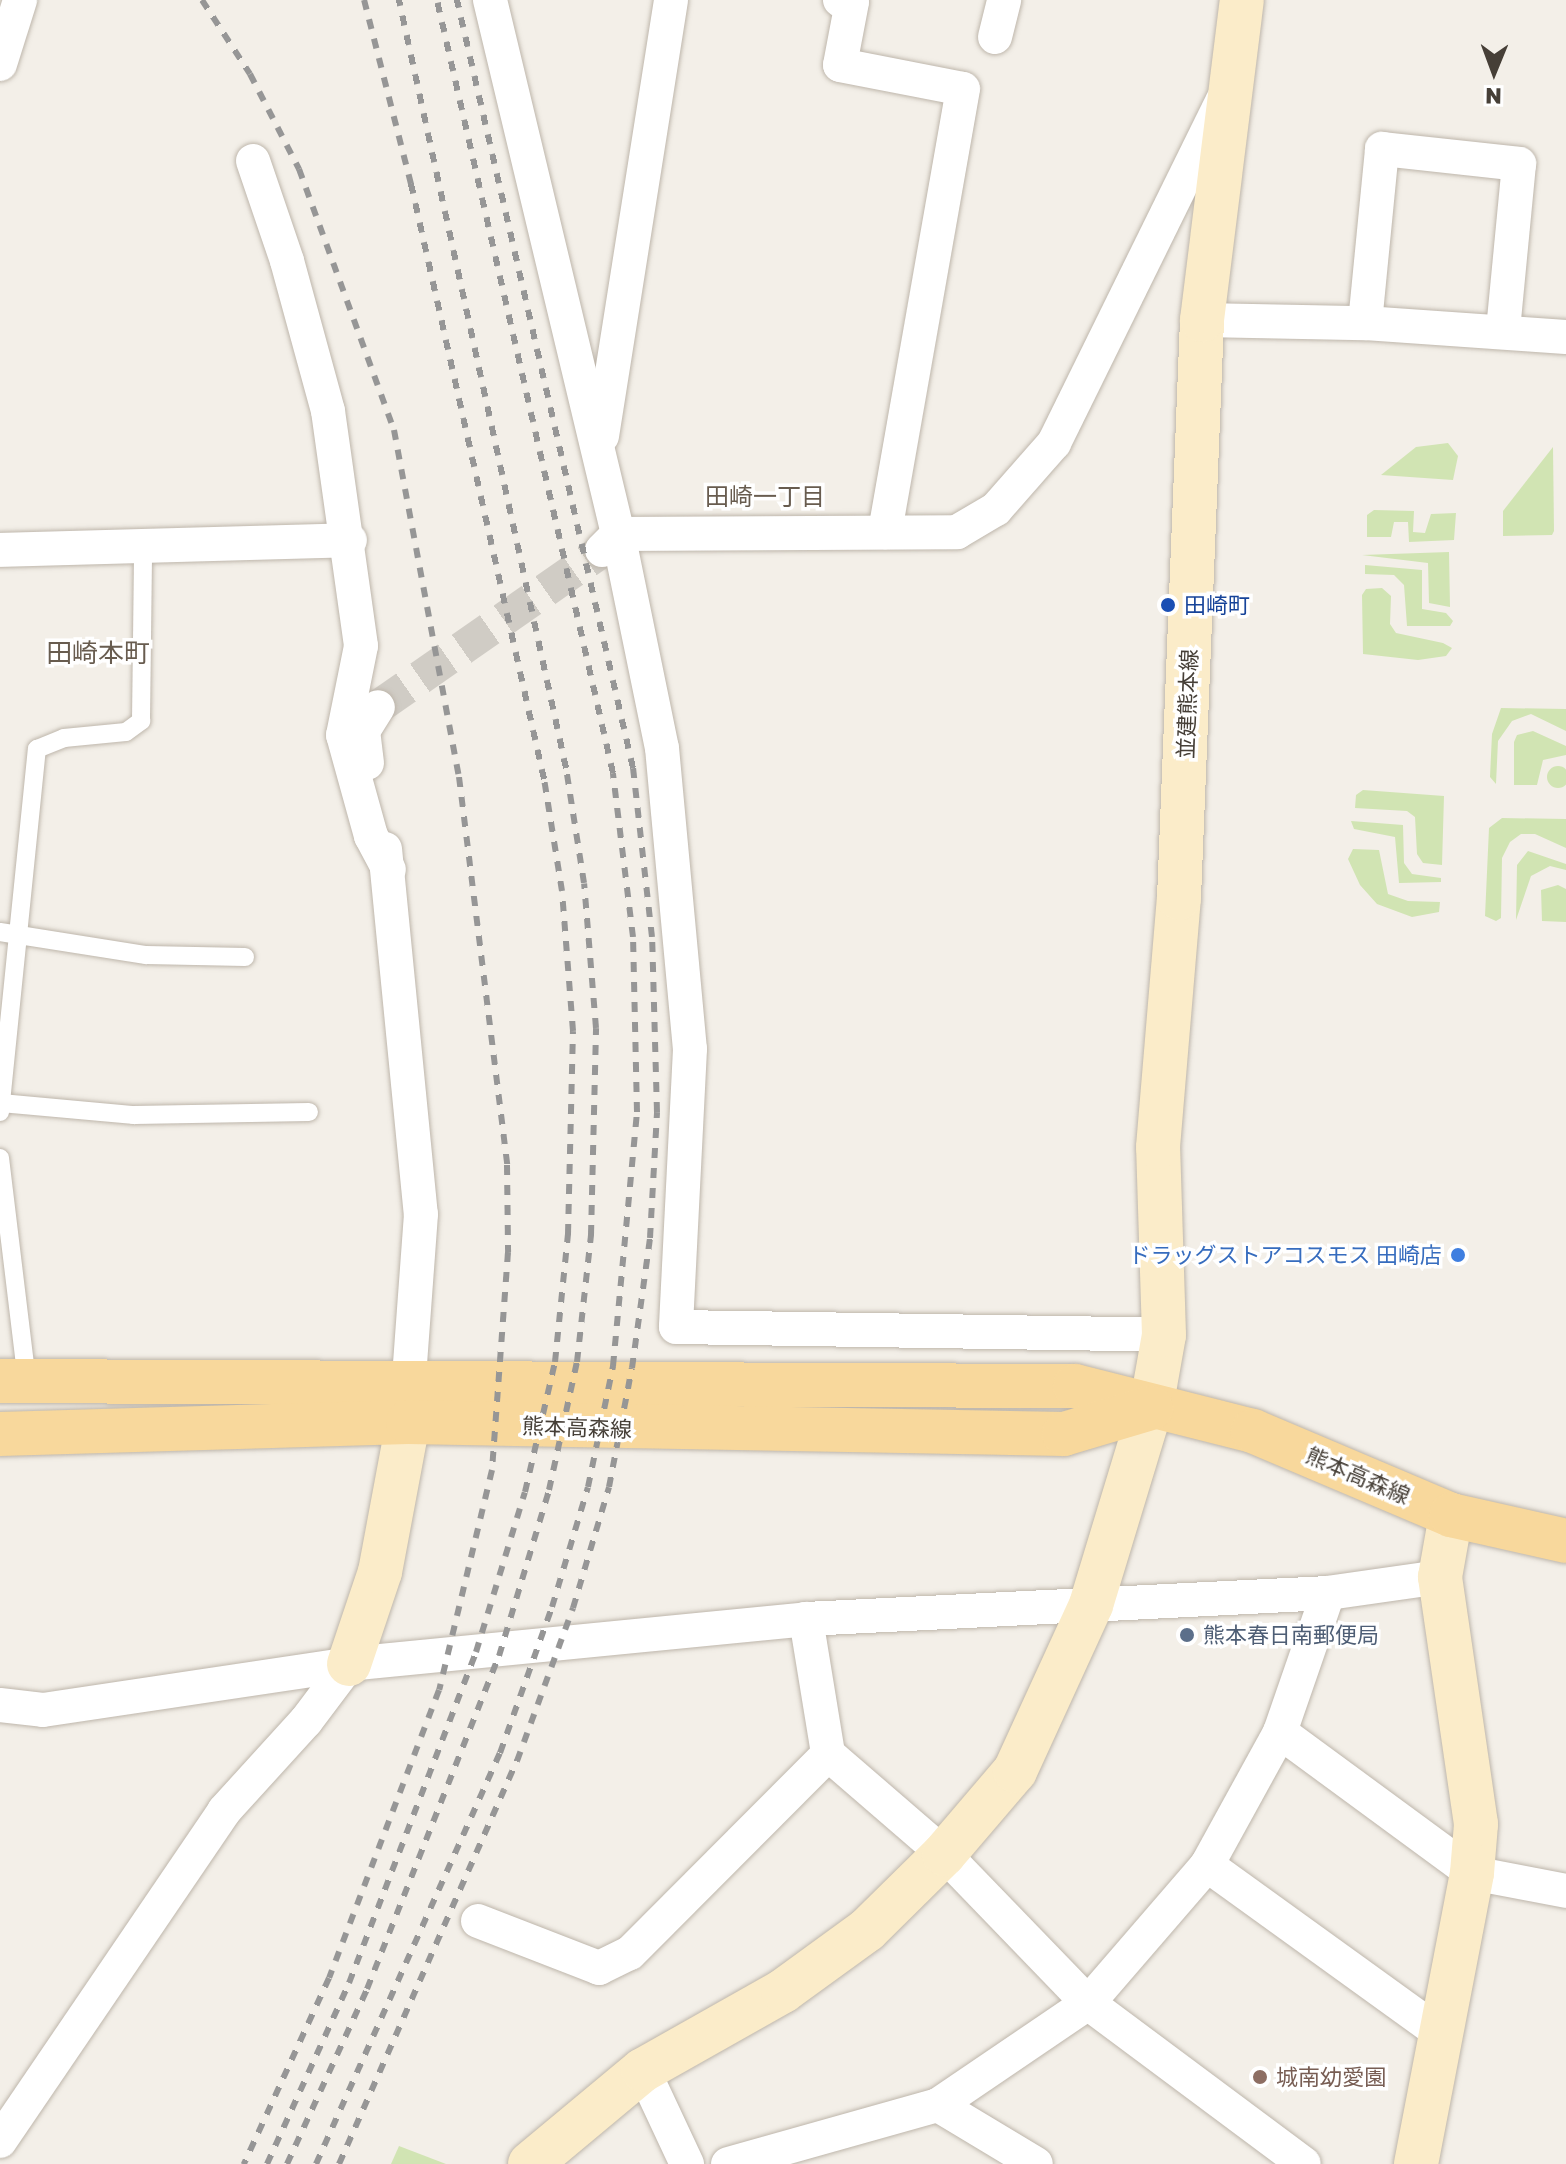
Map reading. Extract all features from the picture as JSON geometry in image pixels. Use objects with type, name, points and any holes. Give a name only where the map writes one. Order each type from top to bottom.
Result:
[{"type":"main road","name":"熊本高森線","points":[[13,1381],[409,1379],[1075,1386],[1151,1408],[1253,1431],[1451,1515],[1566,1541]]},
{"type":"main road","name":"熊本高森線","points":[[0,1434],[408,1422],[1064,1434],[1151,1408]]},
{"type":"street","points":[[0,64],[20,0]]},
{"type":"street","points":[[490,0],[599,452],[609,544],[662,748],[690,1049],[676,1327],[1164,1335]]},
{"type":"street","points":[[599,452],[671,0]]},
{"type":"street","points":[[840,0],[852,2],[840,65],[963,89],[885,532]]},
{"type":"street","points":[[995,37],[1004,0]]},
{"type":"street","name":"並建熊本線","points":[[530,2164],[643,2070],[783,1991],[867,1930],[944,1854],[1015,1771],[1091,1605],[1151,1408],[1164,1335],[1158,1147],[1179,898],[1202,320],[1227,90],[1242,0]]},
{"type":"street","points":[[609,544],[885,532],[957,532],[996,509],[1054,443],[1227,90]]},
{"type":"street","points":[[1365,323],[1382,149],[1519,164],[1503,331]]},
{"type":"street","points":[[253,161],[287,261],[328,411],[350,540],[361,646],[343,735],[371,836],[389,870]]},
{"type":"street","points":[[1202,320],[1365,323],[1566,337]]},
{"type":"street","points":[[0,550],[143,549],[350,540]]},
{"type":"street","points":[[0,2141],[224,1811],[306,1721],[349,1664],[380,1572],[408,1422],[421,1214],[389,870],[364,753],[363,731],[378,707]]},
{"type":"street","points":[[1416,2164],[1472,1873],[1476,1824],[1440,1577],[1451,1515]]},
{"type":"street","points":[[0,1705],[43,1710],[349,1664],[806,1619],[1328,1593],[1440,1577]]},
{"type":"street","points":[[728,2164],[938,2105],[1088,2003],[1207,1865],[1280,1732],[1328,1593]]},
{"type":"street","points":[[806,1619],[828,1754],[944,1854],[1088,2003],[1304,2164]]},
{"type":"street","points":[[1280,1732],[1472,1873],[1566,1891]]},
{"type":"street","points":[[478,1921],[599,1968],[630,1953],[828,1754]]},
{"type":"street","points":[[1207,1865],[1443,2035]]},
{"type":"street","points":[[643,2070],[687,2164]]},
{"type":"street","points":[[938,2105],[1036,2164]]},
{"type":"lane","points":[[0,1112],[9,933],[37,749],[64,738],[126,732],[141,721],[143,549]]},
{"type":"lane","points":[[9,933],[146,955],[245,957]]},
{"type":"lane","points":[[1,1103],[134,1115],[309,1112]]},
{"type":"lane","points":[[0,1158],[13,1381]]},
{"type":"green space","points":[[1448,443],[1458,456],[1453,480],[1381,475],[1416,447]]},
{"type":"green space","points":[[1553,447],[1552,535],[1503,536],[1503,511]]},
{"type":"green space","points":[[1374,510],[1414,511],[1413,532],[1425,533],[1431,514],[1456,513],[1454,540],[1409,542],[1408,522],[1394,522],[1391,537],[1367,537],[1367,515]]},
{"type":"green space","points":[[1449,552],[1450,607],[1429,603],[1428,563],[1362,555]]},
{"type":"green space","points":[[1365,565],[1422,570],[1422,609],[1446,613],[1453,621],[1450,626],[1407,626],[1404,585],[1394,575],[1365,574]]},
{"type":"green space","points":[[1382,588],[1391,596],[1390,624],[1396,633],[1443,643],[1452,648],[1446,656],[1418,660],[1363,654],[1362,595],[1366,589]]},
{"type":"green space","points":[[1501,708],[1566,709],[1566,731],[1531,714],[1512,721],[1498,741],[1496,784],[1490,777],[1492,734]]},
{"type":"green space","points":[[1533,731],[1566,746],[1566,755],[1543,760],[1537,785],[1514,785],[1514,742],[1517,735]]},
{"type":"green space","points":[[1558,766],[1566,769],[1569,777],[1566,785],[1558,788],[1550,785],[1547,777],[1550,769]]},
{"type":"green space","points":[[1363,790],[1444,796],[1442,865],[1423,863],[1417,854],[1415,817],[1407,811],[1355,808],[1356,795]]},
{"type":"green space","points":[[1502,818],[1566,819],[1566,848],[1535,834],[1521,834],[1510,842],[1502,858],[1501,918],[1496,921],[1485,916],[1489,828]]},
{"type":"green space","points":[[1351,821],[1403,825],[1404,863],[1412,874],[1441,878],[1441,882],[1399,883],[1395,837],[1354,829]]},
{"type":"green space","points":[[1353,849],[1379,850],[1388,894],[1408,901],[1440,902],[1439,912],[1412,917],[1377,904],[1360,885],[1348,859]]},
{"type":"green space","points":[[1528,851],[1566,864],[1566,870],[1550,866],[1531,876],[1516,920],[1517,865]]},
{"type":"green space","points":[[1558,885],[1566,889],[1566,922],[1542,921],[1541,890]]},
{"type":"green space","points":[[399,2146],[446,2164],[391,2164]]},
{"type":"tunnel","points":[[378,707],[599,553]]},
{"type":"railway","points":[[202,0],[250,74],[299,169],[394,430],[459,777],[507,1165],[508,1252],[492,1470],[439,1690],[329,1978],[244,2164]]},
{"type":"railway","points":[[267,2164],[349,1983],[476,1652],[525,1492],[555,1362],[568,1234],[573,1031],[562,891],[544,779],[411,184],[364,0]]},
{"type":"railway","points":[[287,2164],[367,1989],[499,1656],[549,1490],[577,1362],[591,1235],[596,1028],[584,883],[566,768],[399,0]]},
{"type":"railway","points":[[316,2164],[500,1753],[552,1607],[588,1487],[613,1366],[637,1112],[633,937],[613,773],[437,0]]},
{"type":"railway","points":[[339,2164],[517,1761],[573,1608],[609,1487],[632,1368],[650,1238],[657,1112],[652,937],[633,768],[457,0]]},
{"type":"place","name":"田崎町","points":[[1168,605]]},
{"type":"place","name":"ドラッグストアコスモス 田崎店","points":[[1458,1255]]},
{"type":"place","name":"熊本春日南郵便局","points":[[1187,1635]]},
{"type":"place","name":"城南幼愛園","points":[[1260,2077]]},
{"type":"district","name":"田崎一丁目","points":[[765,496]]},
{"type":"district","name":"田崎本町","points":[[98,653]]}]
